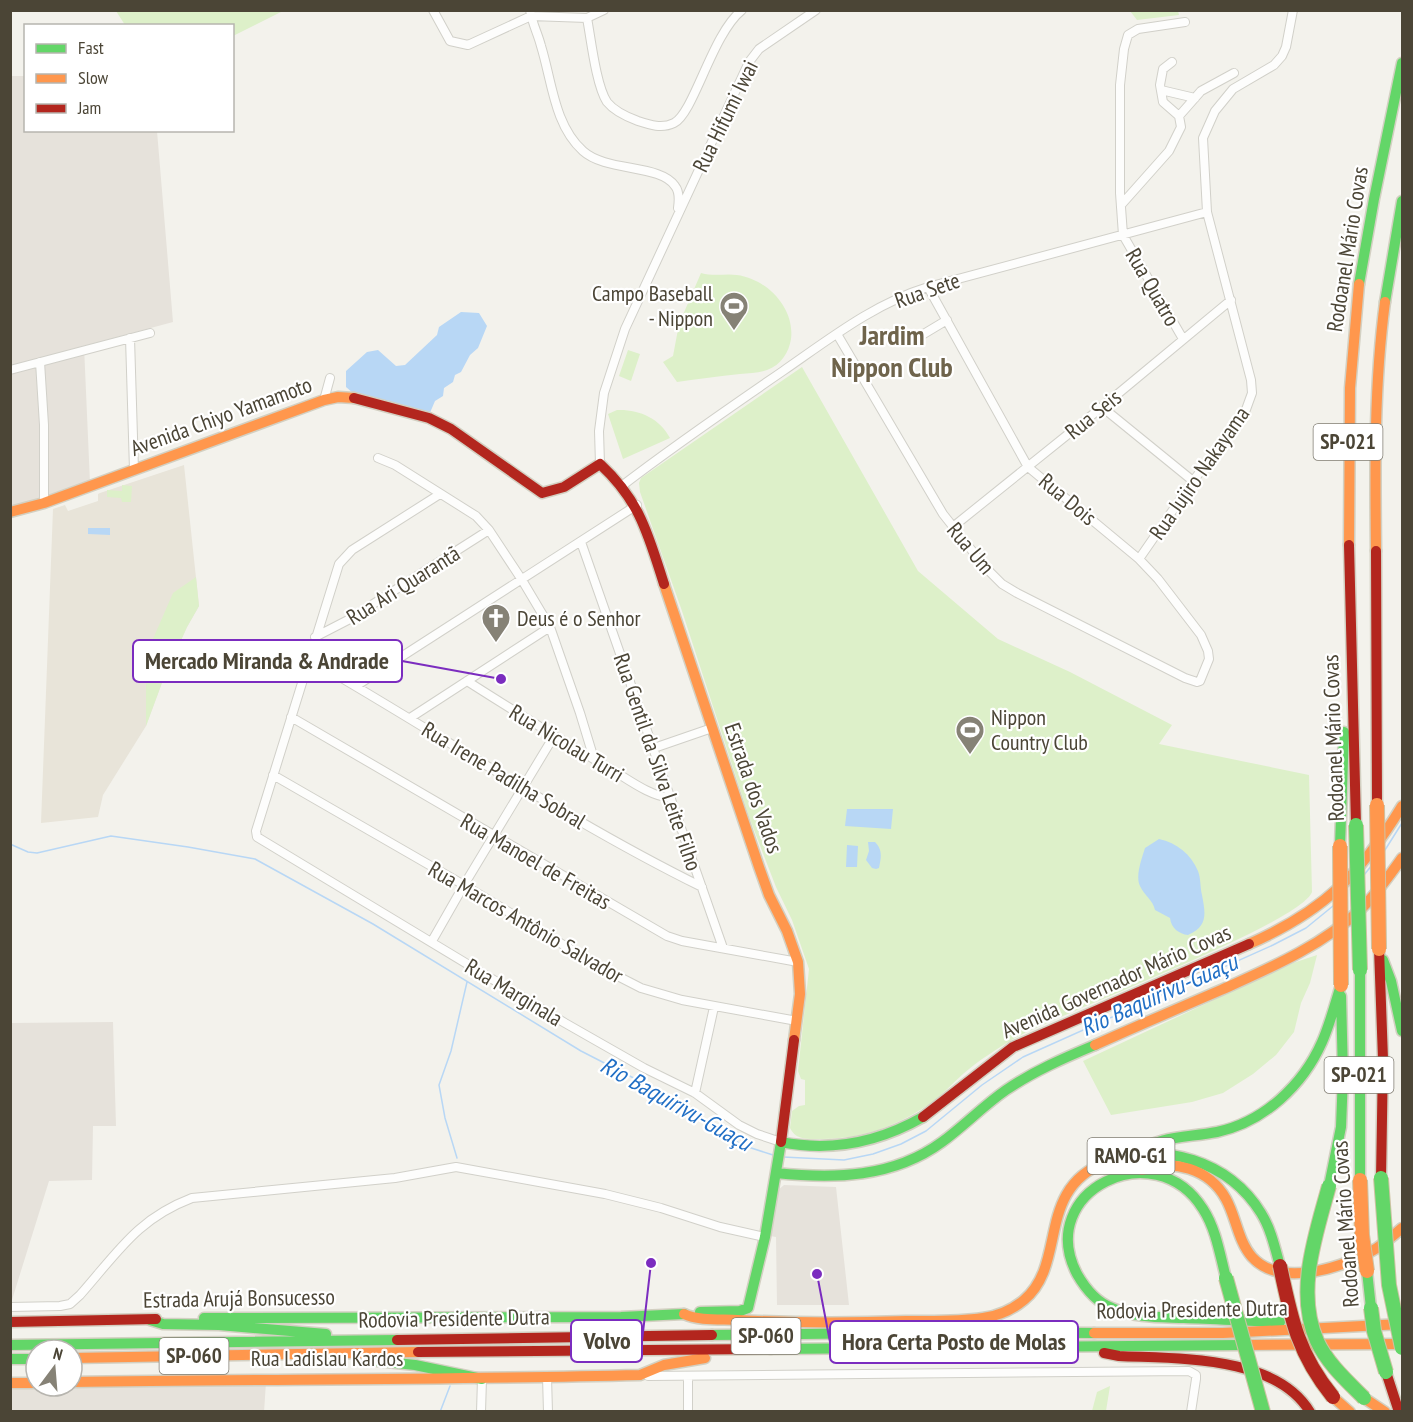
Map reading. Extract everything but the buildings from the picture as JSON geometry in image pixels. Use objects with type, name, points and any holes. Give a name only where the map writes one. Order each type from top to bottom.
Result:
[{"type":"main road","name":"Rodoanel Mário Covas","points":[[1399,1412],[1374,1331],[1362,1235],[1359,1102],[1360,970],[1351,677],[1348,446],[1353,333],[1365,248],[1402,63]]},
{"type":"main road","name":"Rodoanel Mário Covas","points":[[1402,201],[1380,338],[1375,411],[1377,805],[1383,1059],[1381,1178],[1387,1265],[1402,1346]]},
{"type":"main road","name":"Avenida Chiyo Yamamoto","points":[[10,512],[44,503],[324,400],[338,398],[360,399],[429,418],[451,429],[542,493],[548,494],[559,490],[600,464]]},
{"type":"main road","name":"Estrada dos Vados","points":[[600,464],[623,485],[637,505],[759,867],[798,962],[800,994],[777,1169],[765,1237],[748,1308],[684,1314]]},
{"type":"main road","points":[[1351,677],[1345,709],[1340,846],[1343,1075],[1341,1127],[1308,1275],[1308,1298],[1314,1334],[1324,1353],[1335,1369],[1364,1398],[1385,1412]]},
{"type":"main road","name":"Avenida Governador Mário Covas","points":[[780,1147],[827,1147],[875,1139],[903,1128],[931,1112],[1013,1047],[1269,935],[1308,912],[1345,883],[1375,848],[1402,806]]},
{"type":"main road","points":[[777,1169],[830,1178],[851,1177],[901,1164],[927,1153],[969,1121],[989,1102],[1029,1075],[1279,964],[1319,943],[1364,906],[1387,881],[1402,858]]},
{"type":"main road","points":[[1379,949],[1391,981],[1402,1031]]},
{"type":"main road","points":[[1129,1156],[1150,1143],[1220,1131],[1234,1126],[1251,1119],[1282,1098],[1302,1077],[1322,1042],[1341,985]]},
{"type":"main road","name":"RAMO-G1","points":[[684,1314],[690,1317],[751,1322],[857,1323],[984,1317],[1006,1311],[1030,1295],[1040,1282],[1047,1262],[1055,1219],[1068,1191],[1089,1170],[1105,1162],[1129,1156],[1179,1155],[1196,1159],[1227,1174],[1246,1193],[1262,1215],[1280,1266],[1300,1349],[1311,1370],[1333,1397],[1350,1412]]},
{"type":"main road","points":[[1364,1326],[1125,1314],[1095,1299],[1077,1277],[1070,1252],[1071,1224],[1083,1199],[1095,1187],[1111,1178],[1149,1167],[1174,1164],[1205,1177],[1221,1192],[1237,1233],[1254,1259],[1266,1269],[1277,1273],[1301,1274],[1341,1264],[1375,1249],[1402,1228]]},
{"type":"main road","points":[[1138,1172],[1154,1173],[1168,1178],[1179,1184],[1198,1201],[1210,1226],[1263,1412]]},
{"type":"main road","points":[[1394,1304],[1402,1322]]},
{"type":"main road","name":"Estrada Arujá Bonsucesso","points":[[10,1322],[621,1317],[684,1314]]},
{"type":"main road","points":[[150,1320],[163,1324],[219,1325],[307,1332],[364,1340]]},
{"type":"main road","name":"Rodovia Presidente Dutra","points":[[10,1345],[963,1332],[1223,1333],[1402,1322]]},
{"type":"main road","name":"Rodovia Presidente Dutra","points":[[84,1358],[315,1353],[1402,1346]]},
{"type":"main road","points":[[1076,1347],[1119,1356],[1212,1363],[1253,1372],[1285,1385],[1296,1393],[1310,1412]]},
{"type":"main road","points":[[640,1376],[664,1365],[691,1359],[755,1357],[772,1351]]},
{"type":"main road","points":[[315,1353],[416,1365],[482,1379]]},
{"type":"main road","name":"Rua Ladislau Kardos","points":[[84,1382],[640,1376]]},
{"type":"street","points":[[433,10],[450,41],[461,45],[478,42],[528,15]]},
{"type":"street","points":[[519,10],[528,15],[587,18],[604,10]]},
{"type":"street","points":[[587,18],[606,101],[619,113],[628,117],[654,126],[665,126],[676,122],[687,108],[723,33],[742,10]]},
{"type":"street","name":"Rua Hifumi Iwai","points":[[600,464],[601,411],[625,329],[749,62],[759,49],[816,10]]},
{"type":"street","name":"Rua Jujiro Nakayama","points":[[1139,558],[1193,481],[1244,415],[1252,393],[1248,365],[1207,212],[1202,146],[1205,130],[1215,111],[1233,89],[1274,65],[1282,56],[1293,10]]},
{"type":"street","points":[[528,15],[541,45],[562,123],[573,141],[588,156],[597,161],[646,171],[675,184],[678,191],[678,213]]},
{"type":"street","points":[[1123,235],[1120,85],[1125,41],[1128,35],[1138,29],[1185,22]]},
{"type":"street","points":[[1121,206],[1168,151],[1181,127],[1179,116],[1163,102],[1161,90],[1163,69],[1172,62]]},
{"type":"street","points":[[1179,116],[1201,91],[1234,73]]},
{"type":"street","points":[[1161,90],[1196,98]]},
{"type":"street","name":"Rua Sete","points":[[623,485],[678,443],[837,334],[884,305],[928,287],[1207,212]]},
{"type":"street","name":"Rua Quatro","points":[[1123,235],[1183,339]]},
{"type":"street","name":"Rua Dois","points":[[928,287],[1028,466],[1139,558],[1178,603],[1206,642],[1209,659],[1203,677],[1197,682],[1185,678]]},
{"type":"street","name":"Rua Seis","points":[[954,526],[1231,300]]},
{"type":"street","points":[[922,334],[947,320]]},
{"type":"street","points":[[10,370],[150,333]]},
{"type":"street","name":"Rua Um","points":[[837,334],[931,495],[979,560],[1002,584],[1185,678]]},
{"type":"street","points":[[130,338],[134,470]]},
{"type":"street","points":[[40,362],[44,425],[44,503]]},
{"type":"street","points":[[324,400],[330,378]]},
{"type":"street","points":[[1102,407],[1193,481]]},
{"type":"street","points":[[378,458],[395,465],[476,516],[489,530],[550,627],[594,759]]},
{"type":"street","points":[[273,775],[339,564],[344,556],[440,494]]},
{"type":"street","points":[[356,686],[637,505]]},
{"type":"street","name":"Rua Ari Quarantã","points":[[315,637],[348,620],[489,530]]},
{"type":"street","name":"Rua Gentil da Silva Leite Filho","points":[[581,542],[723,948]]},
{"type":"street","points":[[410,718],[550,627]]},
{"type":"street","name":"Rua Irene Padilha Sobral","points":[[309,659],[665,869],[702,887]]},
{"type":"street","name":"Rua Nicolau Turri","points":[[467,681],[645,790],[671,798]]},
{"type":"street","name":"Rua Manoel de Freitas","points":[[291,717],[668,936],[682,941],[798,962]]},
{"type":"street","points":[[654,748],[712,728]]},
{"type":"street","points":[[432,941],[554,736]]},
{"type":"street","name":"Rua Marginala","points":[[273,775],[256,831],[259,839],[587,1036],[694,1093],[739,1125],[780,1147]]},
{"type":"street","name":"Rua Marcos Antônio Salvador","points":[[273,775],[464,885],[600,967],[641,988],[714,1006],[796,1021]]},
{"type":"street","points":[[694,1093],[714,1006]]},
{"type":"street","points":[[10,1307],[70,1304],[139,1228],[169,1207],[192,1198],[385,1179],[444,1168],[475,1169],[605,1194],[661,1208],[720,1227],[765,1237]]},
{"type":"street","points":[[640,1376],[1189,1371],[1196,1375],[1191,1412]]},
{"type":"street","points":[[688,1376],[688,1412]]},
{"type":"street","points":[[547,1377],[549,1412]]},
{"type":"street","points":[[481,1412],[482,1379]]},
{"type":"shaded area","points":[[10,76],[24,76],[24,132],[157,132],[173,322],[84,346],[90,483],[10,510]]},
{"type":"shaded area","points":[[184,465],[199,606],[163,680],[146,726],[103,795],[98,817],[41,823],[53,509],[65,505],[68,511],[98,501],[100,493]]},
{"type":"shaded area","points":[[113,1022],[116,1126],[93,1126],[92,1180],[49,1181],[11,1303],[11,1023]]},
{"type":"shaded area","points":[[784,1185],[836,1187],[849,1305],[777,1305],[776,1237],[770,1236],[778,1190]]},
{"type":"shaded area","points":[[266,1382],[264,1412],[11,1411],[10,1386],[24,1386],[24,1398],[84,1398],[84,1385]]},
{"type":"green space","points":[[116,11],[283,11],[234,36],[234,24],[124,24]]},
{"type":"green space","points":[[1130,11],[1178,11],[1179,15],[1137,20]]},
{"type":"green space","name":"Campo Baseball - Nippon","points":[[701,273],[748,278],[759,282],[777,297],[788,316],[791,339],[786,353],[776,365],[761,372],[677,382],[663,362],[673,356],[679,324]]},
{"type":"green space","points":[[628,350],[640,354],[631,381],[619,376]]},
{"type":"green space","name":"Nippon Country Club","points":[[802,367],[918,571],[998,639],[1070,672],[1172,725],[1159,744],[1309,775],[1312,892],[1298,906],[1225,946],[1015,1038],[975,1064],[936,1099],[894,1124],[852,1136],[822,1139],[800,1137],[790,1128],[792,1111],[805,1105],[805,1080],[801,1079],[798,1071],[809,969],[792,920],[776,887],[749,817],[682,611],[640,492],[639,483],[641,478]]},
{"type":"green space","points":[[617,410],[633,411],[648,416],[666,431],[670,438],[623,459],[608,414]]},
{"type":"green space","points":[[122,485],[132,486],[131,502],[122,502],[121,498],[107,497],[107,490],[122,491]]},
{"type":"green space","points":[[196,577],[199,606],[163,680],[146,726],[146,655],[173,593]]},
{"type":"green space","points":[[1317,955],[1294,1032],[1276,1055],[1253,1074],[1223,1093],[1192,1102],[1111,1115],[1083,1061],[1293,963]]},
{"type":"green space","points":[[1110,1386],[1106,1411],[1092,1411],[1097,1392]]},
{"type":"water","points":[[461,312],[479,313],[487,326],[478,348],[470,355],[461,372],[455,375],[453,382],[444,388],[443,396],[435,401],[429,415],[354,394],[346,387],[346,371],[367,352],[378,350],[396,366],[405,365],[437,335],[439,327]]},
{"type":"water","points":[[88,528],[110,528],[110,535],[88,534]]},
{"type":"water","points":[[847,809],[893,809],[891,829],[845,826]]},
{"type":"water","points":[[1159,839],[1183,850],[1199,874],[1204,918],[1199,927],[1188,935],[1176,930],[1170,918],[1155,910],[1139,882],[1138,877],[1145,848]]},
{"type":"water","points":[[868,842],[875,842],[879,848],[881,857],[879,868],[872,868],[866,860],[869,851]]},
{"type":"water","points":[[847,845],[858,846],[857,867],[846,867]]},
{"type":"waterway","name":"Rio Baquirivu-Guaçu","points":[[1385,850],[1402,823]]},
{"type":"waterway","name":"Rio Baquirivu-Guaçu","points":[[10,844],[28,852],[37,853],[111,836],[255,859],[373,924],[581,1051],[655,1089],[742,1145],[773,1155]]},
{"type":"waterway","name":"Rio Baquirivu-Guaçu","points":[[1364,875],[1372,865]]},
{"type":"waterway","name":"Rio Baquirivu-Guaçu","points":[[783,1157],[844,1160],[873,1154],[901,1144],[926,1131],[982,1085],[1023,1057],[1273,945],[1306,928],[1333,906]]},
{"type":"waterway","points":[[457,1158],[445,1118],[439,1085],[451,1051],[467,982]]},
{"type":"waterway","points":[[440,1412],[450,1386]]},
{"type":"traffic: fast","points":[[1359,284],[1402,63]]},
{"type":"traffic: fast","points":[[1385,302],[1402,201]]},
{"type":"traffic: fast","points":[[1340,846],[1344,732]]},
{"type":"traffic: fast","points":[[1356,825],[1360,970]]},
{"type":"traffic: fast","points":[[1383,960],[1391,981],[1402,1031]]},
{"type":"traffic: fast","points":[[1360,970],[1360,1180]]},
{"type":"traffic: fast","points":[[1133,1154],[1164,1140],[1217,1132],[1234,1127],[1251,1120],[1280,1099],[1293,1087],[1314,1058],[1328,1028],[1341,985]]},
{"type":"traffic: fast","points":[[1329,1186],[1341,1127],[1343,1075],[1341,996]]},
{"type":"traffic: fast","points":[[776,1173],[841,1175],[862,1173],[904,1163],[942,1142],[1017,1083],[1049,1065],[1095,1045]]},
{"type":"traffic: fast","points":[[700,1312],[740,1311],[748,1308],[765,1237],[781,1142],[818,1146],[854,1143],[889,1133],[923,1117]]},
{"type":"traffic: fast","points":[[1106,1162],[1128,1156],[1172,1155],[1213,1168],[1231,1180],[1261,1213],[1270,1232],[1280,1266]]},
{"type":"traffic: fast","points":[[1226,1278],[1220,1251],[1203,1209],[1182,1186],[1157,1175],[1131,1174],[1106,1182],[1085,1197],[1072,1218],[1068,1244],[1077,1274],[1092,1294],[1106,1305],[1130,1314],[1148,1316],[1280,1322]]},
{"type":"traffic: fast","points":[[1381,1178],[1389,1285],[1402,1348]]},
{"type":"traffic: fast","points":[[1329,1186],[1310,1263],[1308,1303],[1311,1322],[1317,1341],[1326,1357],[1364,1398]]},
{"type":"traffic: fast","points":[[1367,1271],[1371,1308]]},
{"type":"traffic: fast","points":[[1226,1278],[1263,1412]]},
{"type":"traffic: fast","points":[[1371,1308],[1374,1331],[1386,1372]]},
{"type":"traffic: fast","points":[[204,1318],[621,1317],[684,1314]]},
{"type":"traffic: fast","points":[[150,1320],[163,1324],[219,1325],[326,1334]]},
{"type":"traffic: fast","points":[[712,1335],[1094,1333]]},
{"type":"traffic: fast","points":[[10,1345],[397,1340]]},
{"type":"traffic: fast","points":[[771,1349],[1245,1345]]},
{"type":"traffic: fast","points":[[10,1359],[24,1359]]},
{"type":"traffic: fast","points":[[368,1360],[415,1365],[482,1379]]},
{"type":"traffic: slow","points":[[1349,545],[1350,388],[1359,284]]},
{"type":"traffic: slow","points":[[1376,551],[1377,395],[1385,302]]},
{"type":"traffic: slow","points":[[10,512],[44,503],[324,400],[338,397],[354,398]]},
{"type":"traffic: slow","points":[[664,584],[759,867],[798,962],[800,994],[794,1040]]},
{"type":"traffic: slow","points":[[1377,805],[1379,949]]},
{"type":"traffic: slow","points":[[1249,944],[1299,918],[1338,888],[1371,852],[1402,806]]},
{"type":"traffic: slow","points":[[1340,846],[1341,985]]},
{"type":"traffic: slow","points":[[1095,1045],[1258,973],[1313,945],[1362,908],[1402,858]]},
{"type":"traffic: slow","points":[[684,1314],[696,1318],[780,1322],[954,1321],[999,1314],[1024,1300],[1037,1285],[1051,1247],[1060,1208],[1069,1190],[1084,1174],[1106,1162]]},
{"type":"traffic: slow","points":[[1142,1170],[1178,1166],[1200,1173],[1210,1180],[1226,1199],[1247,1251],[1264,1267],[1279,1272],[1314,1272],[1348,1262],[1377,1248],[1402,1228]]},
{"type":"traffic: slow","points":[[1360,1180],[1362,1235],[1367,1271]]},
{"type":"traffic: slow","points":[[1094,1333],[1223,1333],[1402,1324]]},
{"type":"traffic: slow","points":[[1245,1345],[1402,1344]]},
{"type":"traffic: slow","points":[[84,1358],[418,1352]]},
{"type":"traffic: slow","points":[[640,1375],[664,1365],[705,1358]]},
{"type":"traffic: slow","points":[[84,1382],[640,1375]]},
{"type":"traffic: slow","points":[[10,1383],[24,1383]]},
{"type":"traffic: slow","points":[[1333,1397],[1350,1412]]},
{"type":"traffic: slow","points":[[1364,1398],[1385,1412]]},
{"type":"traffic: jam","points":[[354,398],[429,418],[451,429],[542,493],[564,487],[600,464],[625,491],[634,505],[647,534],[664,584]]},
{"type":"traffic: jam","points":[[1349,545],[1356,825]]},
{"type":"traffic: jam","points":[[1376,551],[1377,805]]},
{"type":"traffic: jam","points":[[923,1117],[1013,1047],[1249,944]]},
{"type":"traffic: jam","points":[[1379,949],[1383,1059],[1381,1178]]},
{"type":"traffic: jam","points":[[781,1142],[794,1040]]},
{"type":"traffic: jam","points":[[1280,1266],[1292,1319],[1304,1351],[1333,1397]]},
{"type":"traffic: jam","points":[[10,1322],[156,1319]]},
{"type":"traffic: jam","points":[[397,1340],[712,1335]]},
{"type":"traffic: jam","points":[[418,1352],[771,1349]]},
{"type":"traffic: jam","points":[[1104,1353],[1119,1356],[1196,1360],[1250,1370],[1274,1380],[1294,1393],[1310,1412]]},
{"type":"traffic: jam","points":[[1386,1372],[1399,1412]]},
{"type":"place","name":"Campo Baseball - Nippon","points":[[734,332]]},
{"type":"place","name":"Deus é o Senhor","points":[[496,644]]},
{"type":"place","name":"Mercado Miranda & Andrade","points":[[501,679]]},
{"type":"place","name":"Nippon Country Club","points":[[970,756]]},
{"type":"place","name":"Volvo","points":[[651,1263]]},
{"type":"place","name":"Hora Certa Posto de Molas","points":[[817,1274]]},
{"type":"district","name":"Jardim Nippon Club","points":[[892,351]]}]
